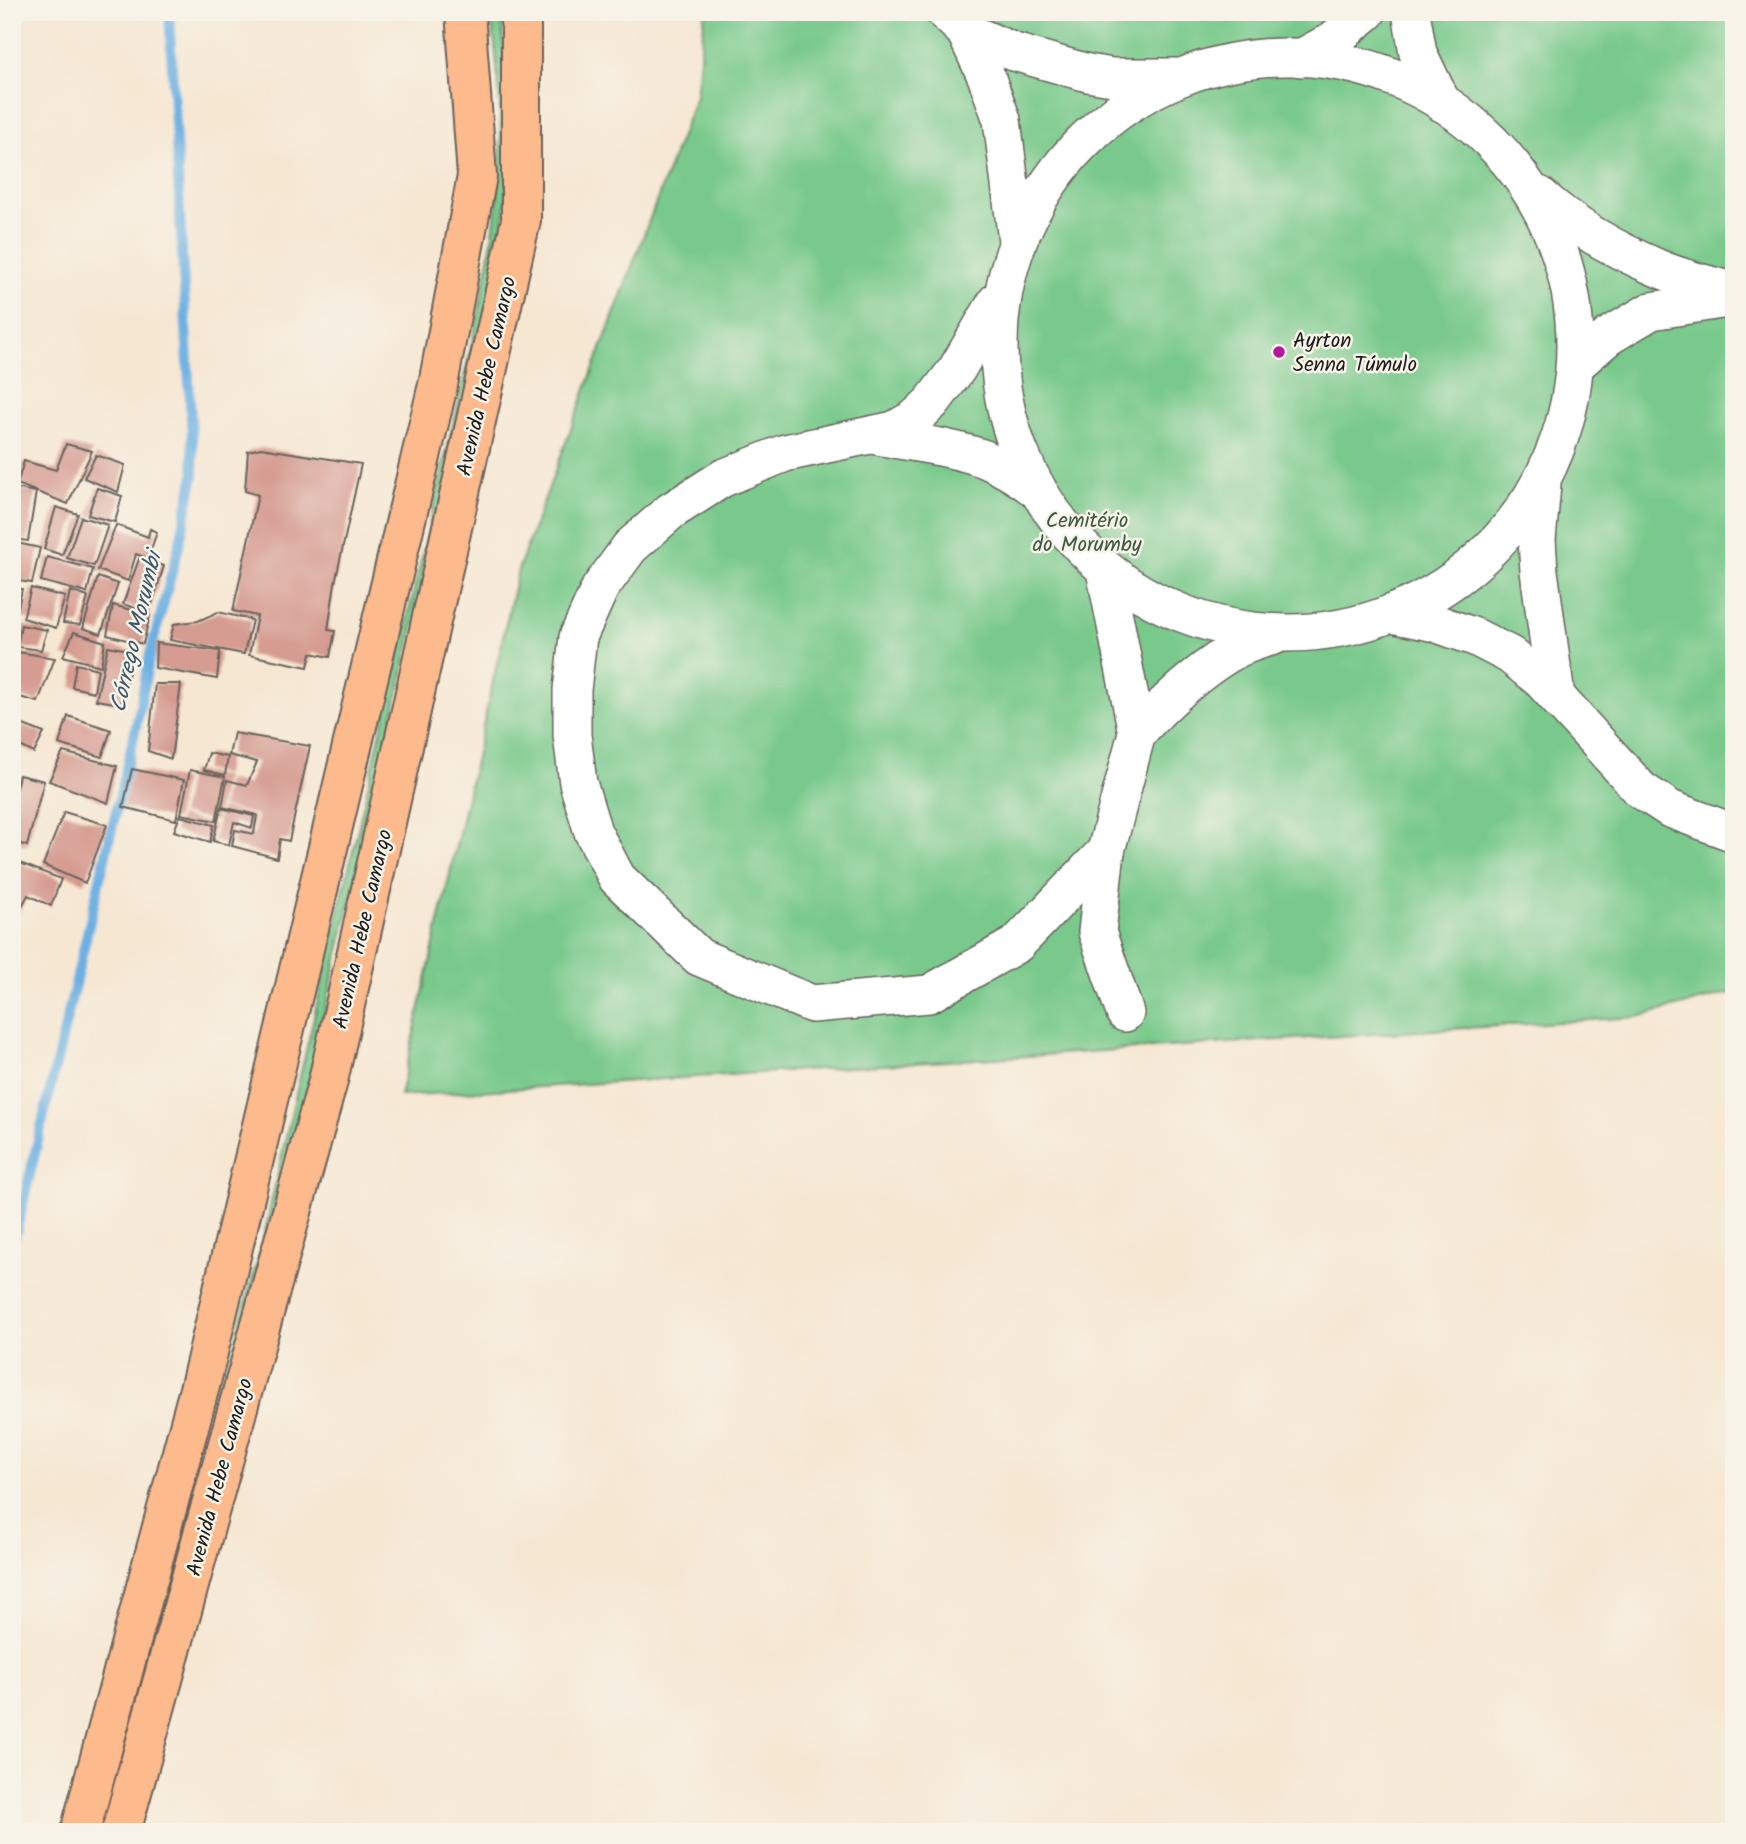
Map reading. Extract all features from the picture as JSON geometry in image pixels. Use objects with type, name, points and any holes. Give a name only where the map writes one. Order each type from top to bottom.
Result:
[{"type":"main road","name":"Avenida Hebe Camargo","points":[[80,1832],[201,1382],[438,385],[477,176],[465,12]]},
{"type":"main road","name":"Avenida Hebe Camargo","points":[[121,1832],[328,1081],[521,220],[521,26],[518,12]]},
{"type":"lane","points":[[1301,58],[1332,41],[1367,12]]},
{"type":"lane","points":[[1411,12],[1418,52],[1442,103]]},
{"type":"lane","points":[[955,22],[1014,52],[1088,73],[1112,77],[1183,77]]},
{"type":"lane","points":[[955,22],[986,76],[1002,120],[1017,241]]},
{"type":"lane","points":[[1301,58],[1338,62],[1374,71],[1409,85],[1442,103],[1473,125],[1500,151],[1524,181],[1560,250],[1570,288],[1575,326],[1575,365],[1570,405],[1559,443],[1543,480],[1521,514],[1494,546],[1440,589],[1391,614],[1333,629],[1285,633],[1246,630],[1208,622],[1171,609],[1105,570],[1072,537],[1056,520],[1037,490],[1017,449],[1002,394],[998,359],[998,325],[1003,291],[1017,241],[1034,204],[1056,172],[1083,141],[1113,115],[1147,93],[1183,77],[1222,65],[1262,59],[1301,58]]},
{"type":"lane","points":[[1524,181],[1566,219],[1610,245],[1661,270],[1734,291]]},
{"type":"lane","points":[[1003,291],[957,369],[932,402],[915,418],[894,430],[785,453],[723,478],[671,511],[631,547],[600,588],[578,637],[572,690],[572,734],[578,783],[593,832],[617,878],[699,957],[812,1004],[929,994],[1017,944],[1106,850]]},
{"type":"lane","points":[[1575,365],[1609,336],[1651,311],[1734,299]]},
{"type":"lane","points":[[871,435],[964,453],[1004,468],[1037,490]]},
{"type":"lane","points":[[1543,480],[1537,540],[1556,696]]},
{"type":"lane","points":[[1105,570],[1137,733],[1106,850],[1097,932],[1125,1013]]},
{"type":"lane","points":[[1391,614],[1435,623],[1475,637],[1510,655],[1541,680],[1641,790],[1670,809],[1734,833]]},
{"type":"lane","points":[[1137,733],[1173,696],[1230,653],[1252,642],[1285,633]]},
{"type":"green space","points":[[491,12],[501,12],[503,34],[508,187],[499,254],[311,1072],[105,1832],[94,1832],[260,1252],[473,339],[491,247],[499,168],[499,101]]},
{"type":"green space","name":"Cemitério do Morumby","points":[[705,12],[1734,12],[1734,992],[1637,1017],[400,1096],[518,570],[696,96]]},
{"type":"building","points":[[66,444],[92,451],[68,504],[17,484],[24,461],[56,470]]},
{"type":"building","points":[[261,448],[361,464],[335,583],[328,630],[335,631],[330,657],[311,653],[308,667],[249,655],[257,616],[233,611],[258,495],[245,491],[248,451]]},
{"type":"building","points":[[96,455],[125,465],[118,492],[84,478]]},
{"type":"building","points":[[97,488],[122,496],[115,522],[88,515]]},
{"type":"building","points":[[19,489],[36,492],[28,541],[12,539],[12,497]]},
{"type":"building","points":[[56,507],[78,514],[62,555],[44,549]]},
{"type":"building","points":[[81,517],[108,525],[94,566],[67,558]]},
{"type":"building","points":[[116,525],[148,537],[150,529],[157,532],[148,558],[136,554],[128,581],[98,570]]},
{"type":"building","points":[[12,542],[40,548],[32,583],[12,580]]},
{"type":"building","points":[[47,557],[93,569],[87,593],[41,581]]},
{"type":"building","points":[[139,559],[164,566],[149,613],[123,604]]},
{"type":"building","points":[[98,577],[118,584],[101,634],[83,628]]},
{"type":"building","points":[[12,587],[22,589],[13,632],[12,632]]},
{"type":"building","points":[[31,588],[65,597],[56,628],[23,618]]},
{"type":"building","points":[[70,591],[88,597],[80,625],[63,623]]},
{"type":"building","points":[[113,605],[150,615],[143,644],[107,635]]},
{"type":"building","points":[[218,612],[252,620],[244,654],[170,640],[174,624],[198,621]]},
{"type":"building","points":[[21,625],[47,630],[41,650],[17,647]]},
{"type":"building","points":[[74,632],[105,642],[101,666],[63,656]]},
{"type":"building","points":[[156,643],[220,651],[217,679],[155,668]]},
{"type":"building","points":[[108,646],[134,651],[121,704],[96,700]]},
{"type":"building","points":[[12,651],[55,658],[38,702],[12,695]]},
{"type":"building","points":[[76,664],[98,669],[94,692],[72,687]]},
{"type":"building","points":[[155,684],[181,684],[171,759],[148,751]]},
{"type":"building","points":[[68,716],[111,730],[102,757],[59,744]]},
{"type":"building","points":[[21,724],[44,733],[34,753],[14,743]]},
{"type":"building","points":[[234,733],[310,746],[289,841],[280,839],[277,858],[232,846],[235,830],[254,834],[257,815],[222,807],[227,780],[247,785],[257,762],[229,755]]},
{"type":"building","points":[[63,752],[117,766],[108,803],[49,781]]},
{"type":"building","points":[[209,753],[228,757],[225,775],[204,770]]},
{"type":"building","points":[[132,769],[184,780],[176,820],[123,807]]},
{"type":"building","points":[[190,770],[225,777],[216,821],[181,814]]},
{"type":"building","points":[[19,775],[44,781],[27,846],[12,841],[12,806]]},
{"type":"building","points":[[221,808],[254,816],[252,828],[234,822],[229,845],[213,841]]},
{"type":"building","points":[[64,812],[107,825],[85,883],[43,865]]},
{"type":"building","points":[[180,816],[214,825],[210,842],[174,831]]},
{"type":"building","points":[[12,860],[61,879],[51,906],[28,895],[12,925]]},
{"type":"waterway","name":"Córrego Morumbi","points":[[12,1250],[194,475],[169,12]]},
{"type":"place","name":"Ayrton Senna Túmulo","points":[[1279,352]]}]
